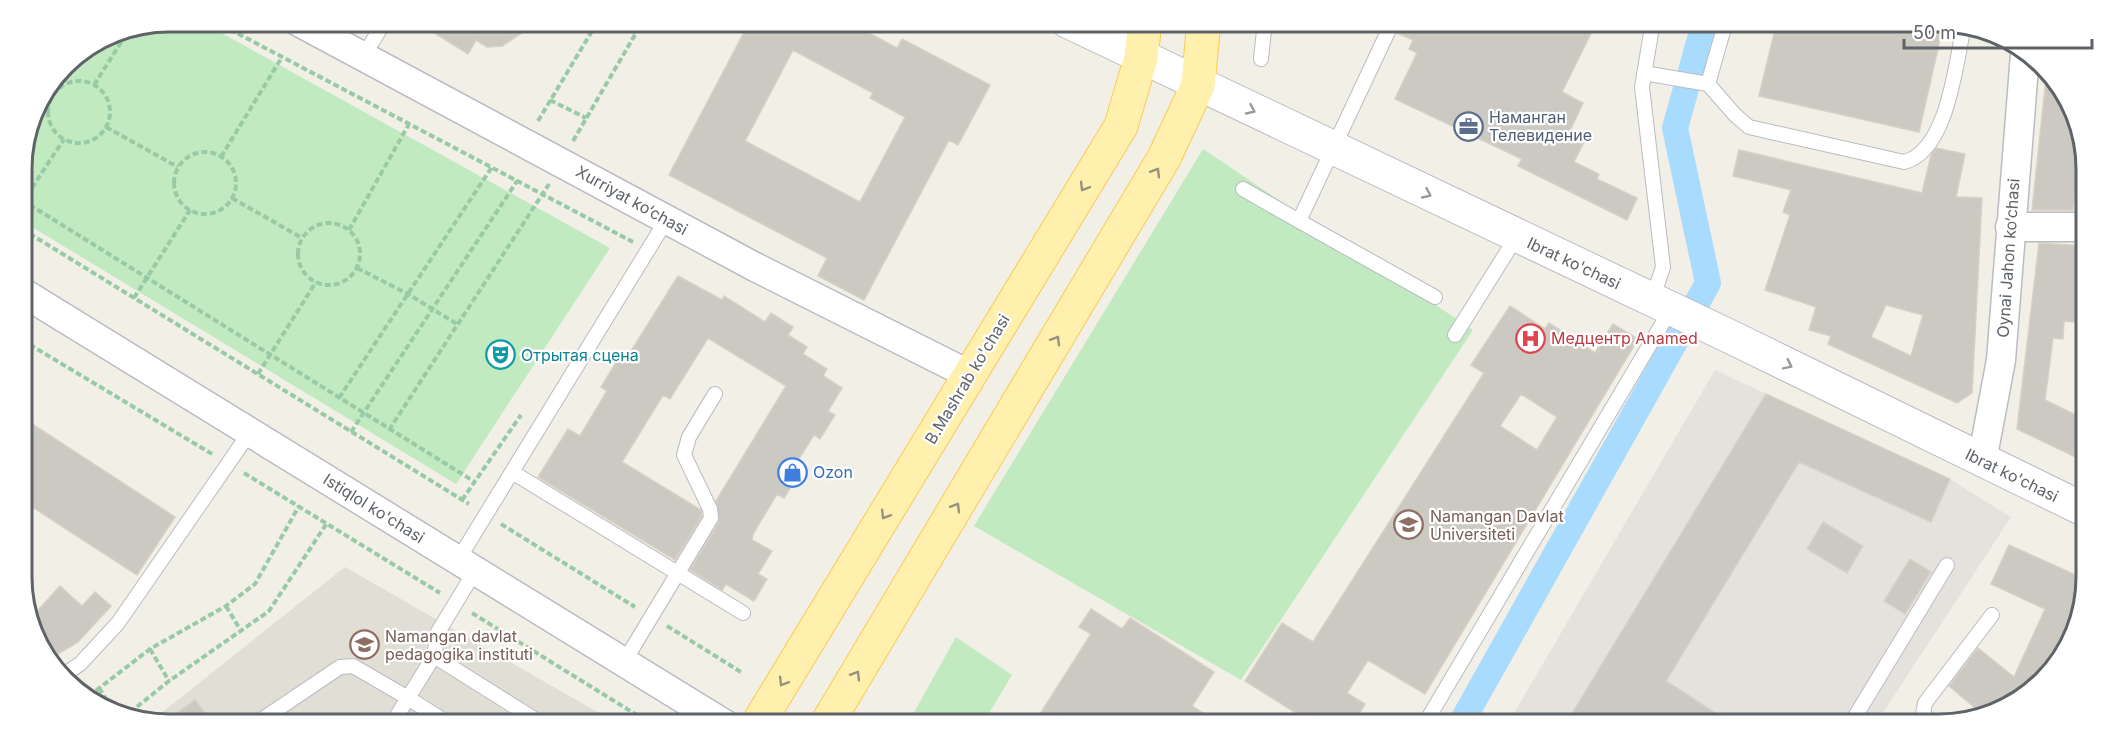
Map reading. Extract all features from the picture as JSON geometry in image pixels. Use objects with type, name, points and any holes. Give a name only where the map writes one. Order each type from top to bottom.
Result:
[{"type":"main road","name":"Ibrat ko'chasi","points":[[1089,32],[1735,339],[2076,506]]},
{"type":"main road","name":"B.Mashrab ko'chasi","points":[[764,714],[1121,126],[1141,58],[1144,32]]},
{"type":"main road","points":[[833,714],[1164,158],[1198,85],[1203,32]]},
{"type":"street","name":"Xurriyat ko‘chasi","points":[[319,32],[562,161],[755,267],[970,375]]},
{"type":"street","name":"Oynai Jahon ko‘chasi","points":[[1982,461],[2001,360],[2024,61]]},
{"type":"street","points":[[2010,227],[2076,227]]},
{"type":"street","name":"Istiqlol ko'chasi","points":[[32,298],[708,714]]},
{"type":"lane","points":[[364,55],[378,32]]},
{"type":"lane","points":[[1261,59],[1264,32]]},
{"type":"lane","points":[[1299,221],[1388,32]]},
{"type":"lane","points":[[1430,714],[1667,307],[1642,87],[1650,74],[1652,32]]},
{"type":"lane","points":[[1704,84],[1721,32]]},
{"type":"lane","points":[[1650,74],[1704,84],[1749,127],[1904,162],[1912,160],[1938,131],[1944,117],[1962,33]]},
{"type":"lane","points":[[1243,189],[1435,297]]},
{"type":"lane","points":[[398,714],[434,656],[438,632],[455,603],[486,515],[667,219]]},
{"type":"lane","points":[[1455,335],[1517,236]]},
{"type":"lane","points":[[624,662],[711,518],[707,501],[684,455],[689,437],[716,394]]},
{"type":"lane","points":[[68,671],[80,664],[118,623],[230,465],[250,432]]},
{"type":"lane","points":[[512,472],[743,613]]},
{"type":"lane","points":[[1857,714],[1947,565]]},
{"type":"lane","points":[[1923,714],[1925,703],[1992,615]]},
{"type":"lane","points":[[434,656],[526,714]]},
{"type":"lane","points":[[271,714],[340,668],[353,666],[433,714]]},
{"type":"path","points":[[235,32],[639,245]]},
{"type":"path","points":[[504,174],[591,32]]},
{"type":"path","points":[[389,430],[543,194],[636,32]]},
{"type":"path","points":[[94,85],[123,40]]},
{"type":"path","points":[[221,157],[282,57]]},
{"type":"path","points":[[52,97],[48,115],[56,133],[64,139],[83,143],[101,135],[106,127],[110,106],[106,96],[94,85],[79,81],[68,83],[53,95]]},
{"type":"path","points":[[550,100],[586,118]]},
{"type":"path","points":[[349,230],[410,124]]},
{"type":"path","points":[[106,127],[178,167]]},
{"type":"path","points":[[32,186],[64,139]]},
{"type":"path","points":[[205,152],[221,157],[232,167],[235,177],[232,198],[219,211],[209,214],[189,210],[176,196],[174,186],[178,167],[195,154],[205,152]]},
{"type":"path","points":[[339,398],[492,167]]},
{"type":"path","points":[[351,432],[517,181]]},
{"type":"path","points":[[232,198],[303,238]]},
{"type":"path","points":[[32,207],[475,482]]},
{"type":"path","points":[[134,298],[189,210]]},
{"type":"path","points":[[319,225],[340,225],[349,230],[360,248],[357,268],[343,282],[333,285],[316,282],[301,267],[299,247],[303,238],[319,225]]},
{"type":"path","points":[[32,235],[741,672]]},
{"type":"path","points":[[357,268],[408,294],[457,324]]},
{"type":"path","points":[[258,374],[316,282]]},
{"type":"path","points":[[32,346],[327,523],[635,714]]},
{"type":"path","points":[[94,692],[150,649],[226,606],[255,585],[299,506]]},
{"type":"path","points":[[133,710],[169,681],[269,611],[327,523]]},
{"type":"path","points":[[226,606],[241,631]]},
{"type":"path","points":[[150,649],[169,681]]},
{"type":"path","points":[[99,688],[106,699]]},
{"type":"shaded area","points":[[1715,370],[1950,479],[2011,517],[1882,714],[1513,714]]},
{"type":"shaded area","name":"Namangan davlat pedagogika instituti","points":[[345,567],[601,714],[168,714],[161,714]]},
{"type":"green space","points":[[168,32],[220,32],[610,248],[456,484],[32,227],[32,159],[36,133],[50,100],[65,78],[100,50],[133,36]]},
{"type":"green space","points":[[1203,149],[1473,330],[1241,680],[974,526]]},
{"type":"green space","points":[[956,637],[1012,675],[989,714],[913,714]]},
{"type":"building","points":[[433,32],[523,32],[502,46],[487,47],[476,40],[468,54]]},
{"type":"building","points":[[744,32],[867,32],[897,48],[902,39],[990,85],[958,145],[949,140],[864,300],[818,276],[827,258],[669,175]],"holes":[[[793,50],[873,93],[870,98],[905,117],[860,202],[745,141]]]},
{"type":"building","points":[[1592,32],[1562,92],[1583,103],[1569,133],[1585,140],[1574,162],[1599,174],[1597,179],[1637,198],[1627,220],[1518,166],[1522,159],[1395,99],[1417,53],[1409,49],[1413,40],[1397,33]]},
{"type":"building","points":[[1774,32],[1942,32],[1919,132],[1759,96]]},
{"type":"building","points":[[2046,82],[2062,108],[2072,133],[2076,188],[2073,210],[2032,210]]},
{"type":"building","points":[[1936,148],[1965,154],[1956,197],[1982,198],[1972,393],[1957,403],[1828,344],[1831,336],[1809,330],[1816,307],[1765,290],[1790,215],[1783,212],[1791,190],[1733,176],[1739,150],[1922,193],[1931,155]],"holes":[[[1886,305],[1923,315],[1911,356],[1871,337]]]},
{"type":"building","points":[[2039,243],[2076,245],[2076,322],[2064,321],[2063,339],[2053,338],[2045,400],[2076,415],[2076,457],[2017,429]]},
{"type":"building","points":[[678,276],[722,300],[724,296],[765,322],[771,313],[793,327],[788,335],[807,347],[803,354],[827,369],[823,376],[842,388],[828,411],[835,415],[820,439],[814,435],[793,468],[800,472],[784,498],[777,494],[753,534],[752,540],[772,551],[758,574],[767,579],[754,601],[726,584],[722,590],[690,570],[719,522],[716,501],[786,386],[708,338],[670,399],[663,395],[622,462],[701,510],[702,516],[675,560],[538,477],[568,429],[580,436],[607,391],[601,387],[617,361],[623,364]]},
{"type":"building","points":[[1510,306],[1545,329],[1549,323],[1595,353],[1613,324],[1638,339],[1425,694],[1368,660],[1347,693],[1365,704],[1359,714],[1298,714],[1245,681],[1282,623],[1313,642],[1484,373],[1471,365]],"holes":[[[1521,394],[1557,417],[1537,450],[1500,426]]]},
{"type":"building","points":[[1766,394],[1950,479],[1931,522],[1799,462],[1666,681],[1717,714],[1572,714]]},
{"type":"building","points":[[32,424],[175,517],[137,575],[32,507]]},
{"type":"building","points":[[1823,522],[1863,546],[1847,573],[1807,549]]},
{"type":"building","points":[[2009,545],[2076,575],[2072,613],[2062,638],[2048,661],[2023,686],[2008,696],[1977,709],[1949,686],[1978,648],[2014,677],[2045,609],[1991,584]]},
{"type":"building","points":[[1910,559],[1931,572],[1905,614],[1884,601]]},
{"type":"building","points":[[60,586],[82,606],[95,592],[111,606],[78,642],[56,655],[46,638],[36,612]]},
{"type":"building","points":[[1091,609],[1122,629],[1130,618],[1214,672],[1192,706],[1204,714],[1040,714],[1091,634],[1079,627]]},
{"type":"building","points":[[195,700],[206,714],[176,714]]},
{"type":"waterway","points":[[1466,714],[1708,283],[1675,128],[1702,32]]},
{"type":"place","name":"Наманган Телевидение","points":[[1468,126]]},
{"type":"place","name":"Медцентр Anamed","points":[[1530,338]]},
{"type":"place","name":"Отрытая сцена","points":[[500,355]]},
{"type":"place","name":"Ozon","points":[[792,472]]},
{"type":"place","name":"Namangan Davlat Universiteti","points":[[1409,525]]},
{"type":"place","name":"Namangan davlat pedagogika instituti","points":[[364,645]]}]
